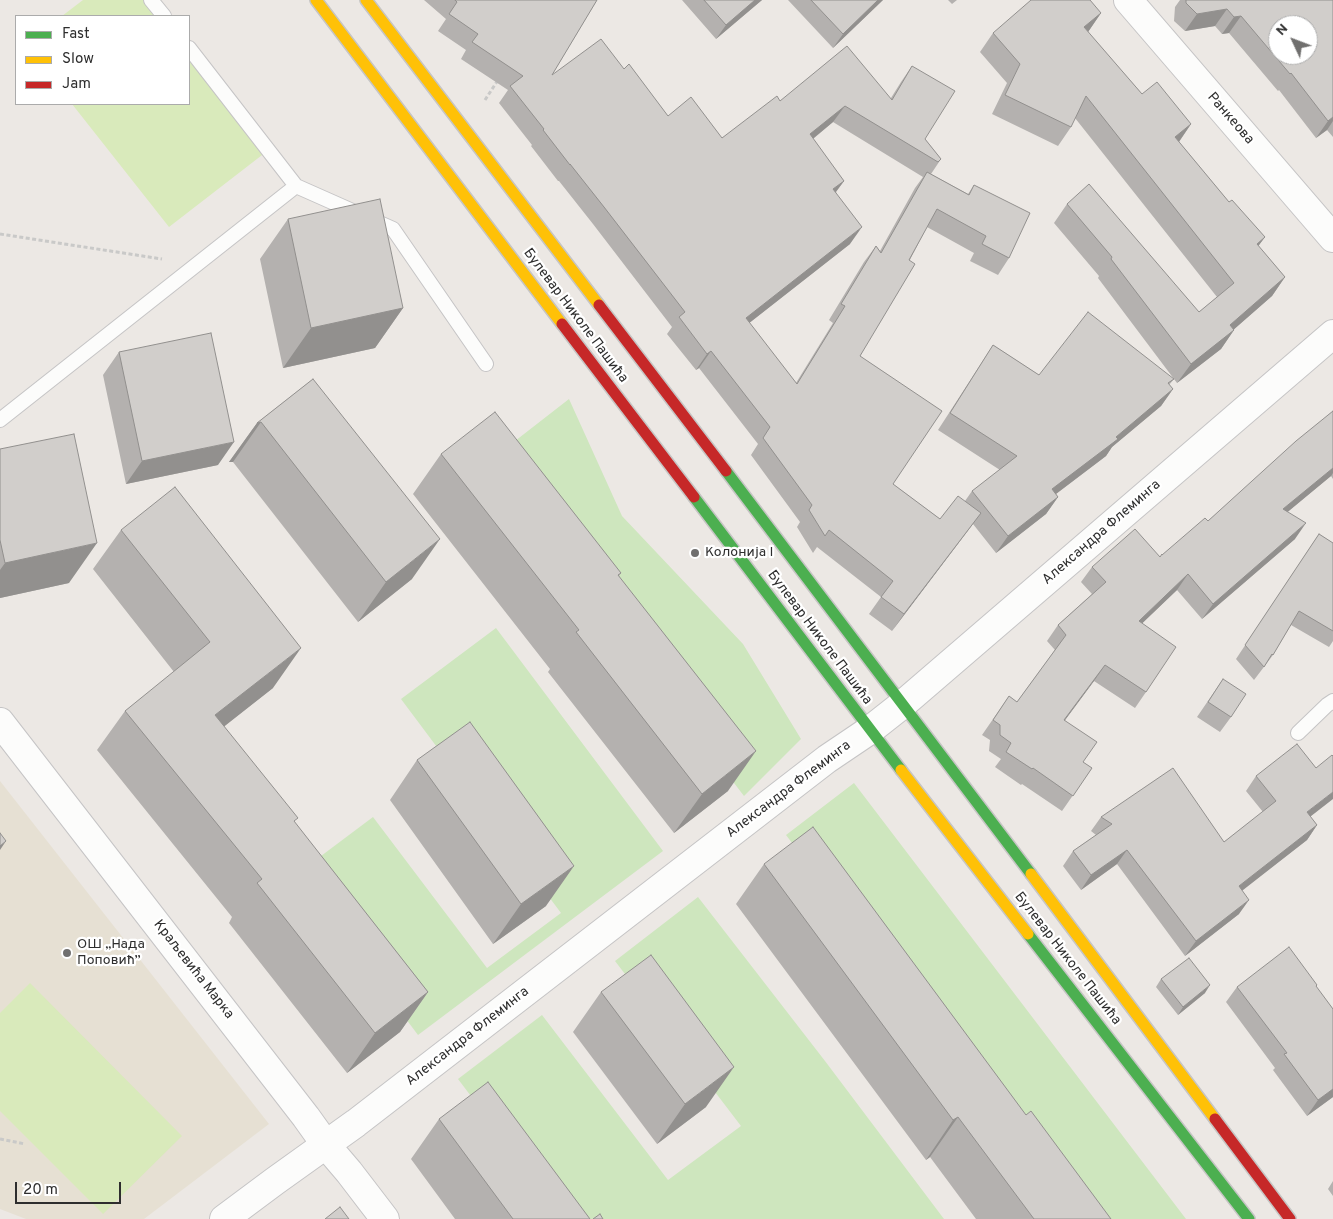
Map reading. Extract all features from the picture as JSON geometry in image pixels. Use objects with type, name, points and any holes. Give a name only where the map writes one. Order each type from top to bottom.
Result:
[{"type":"main road","name":"Булевар Николе Пашића","points":[[316,0],[870,730],[1249,1219]]},
{"type":"main road","name":"Булевар Николе Пашића","points":[[366,0],[903,704],[1290,1219]]},
{"type":"street","name":"Ранкеова","points":[[1128,0],[1333,238]]},
{"type":"street","name":"Александра Флеминга","points":[[224,1219],[356,1123],[827,759],[870,730],[903,704],[1333,334]]},
{"type":"street","name":"Краљевића Марка","points":[[0,722],[385,1219]]},
{"type":"lane","points":[[151,0],[163,15]]},
{"type":"lane","points":[[190,49],[296,186],[393,229],[486,364]]},
{"type":"lane","points":[[0,420],[296,186]]},
{"type":"lane","points":[[1298,733],[1333,701]]},
{"type":"path","points":[[460,121],[482,104],[503,72]]},
{"type":"path","points":[[0,234],[197,265]]},
{"type":"path","points":[[0,1139],[24,1144]]},
{"type":"shaded area","name":"ОШ „Нада Поповић”","points":[[0,781],[269,1124],[144,1219],[26,1219],[0,1209]]},
{"type":"green space","points":[[83,0],[147,0],[158,15],[63,15]]},
{"type":"green space","points":[[190,55],[266,152],[169,227],[73,105],[190,105]]},
{"type":"green space","points":[[569,399],[622,516],[743,644],[801,739],[744,796],[488,462]]},
{"type":"green space","points":[[496,628],[663,851],[418,1035],[297,874],[373,817],[487,968],[561,913],[401,699]]},
{"type":"green space","points":[[854,783],[1186,1219],[1077,1219],[786,835]]},
{"type":"green space","points":[[698,897],[944,1219],[564,1219],[458,1079],[542,1015],[668,1180],[741,1126],[615,961]]},
{"type":"green space","points":[[30,983],[182,1136],[103,1214],[0,1111],[0,1013]]},
{"type":"building","points":[[455,0],[597,0],[552,75],[601,39],[624,69],[629,64],[668,116],[691,97],[722,138],[777,96],[780,101],[847,46],[892,100],[912,66],[955,91],[925,139],[941,159],[938,162],[845,106],[810,134],[844,181],[833,189],[862,227],[746,318],[797,384],[845,306],[841,304],[876,246],[881,253],[927,172],[969,195],[974,185],[1030,213],[1009,258],[982,244],[986,236],[937,209],[909,260],[915,264],[860,356],[942,411],[893,484],[940,519],[958,496],[981,513],[904,614],[881,597],[893,581],[829,530],[825,536],[809,510],[812,505],[763,438],[770,427],[711,351],[707,354],[679,317],[685,312],[510,86],[523,76],[472,42],[478,34],[449,14],[457,2]]},
{"type":"building","points":[[704,0],[755,0],[726,25]]},
{"type":"building","points":[[811,0],[878,0],[843,34]]},
{"type":"building","points":[[1031,0],[1090,0],[1101,13],[1084,27],[1142,94],[1157,82],[1191,124],[1175,137],[1229,202],[1232,200],[1265,237],[1257,244],[1285,277],[1230,325],[1234,330],[1191,364],[1111,259],[1112,257],[1067,204],[1089,184],[1199,312],[1234,283],[1086,96],[1071,127],[1005,95],[1020,64],[993,33]]},
{"type":"building","points":[[1186,0],[1333,0],[1333,117],[1328,121],[1291,73],[1282,65],[1318,65],[1318,15],[1268,15],[1268,48],[1241,16],[1234,17],[1227,9],[1197,14],[1186,3]]},
{"type":"building","points":[[380,199],[403,308],[311,328],[288,219]]},
{"type":"building","points":[[1088,312],[1174,379],[1168,383],[1173,389],[1116,437],[1118,439],[1052,489],[1058,497],[1008,536],[972,491],[1017,456],[950,413],[993,345],[1039,375]]},
{"type":"building","points":[[211,333],[234,442],[142,461],[119,352]]},
{"type":"building","points":[[313,379],[440,539],[386,582],[261,422],[257,423]]},
{"type":"building","points":[[1333,411],[1333,468],[1283,509],[1306,523],[1213,604],[1188,574],[1139,621],[1176,647],[1146,692],[1105,665],[1064,720],[1097,742],[1083,762],[1092,768],[1073,796],[1006,752],[1011,743],[1000,735],[1000,725],[993,720],[1009,696],[1017,702],[1066,635],[1058,625],[1106,582],[1092,567],[1135,529],[1160,557],[1205,518],[1208,521],[1296,441]]},
{"type":"building","points":[[495,412],[621,573],[618,575],[756,751],[702,794],[576,632],[579,630],[441,454]]},
{"type":"building","points":[[74,434],[97,543],[5,563],[0,540],[0,449]]},
{"type":"building","points":[[175,487],[301,648],[215,715],[298,818],[294,821],[428,992],[375,1033],[257,883],[262,879],[125,711],[210,642],[121,530]]},
{"type":"building","points":[[1319,534],[1333,543],[1333,631],[1299,611],[1264,667],[1245,645]]},
{"type":"building","points":[[1223,679],[1246,694],[1231,717],[1208,702]]},
{"type":"building","points":[[470,722],[574,866],[521,904],[417,760]]},
{"type":"building","points":[[1297,744],[1316,768],[1333,756],[1333,792],[1307,812],[1317,825],[1239,886],[1249,900],[1196,941],[1127,850],[1091,875],[1073,851],[1112,824],[1101,817],[1173,768],[1224,842],[1276,801],[1256,776]]},
{"type":"building","points":[[813,827],[1026,1115],[1031,1111],[1111,1219],[1034,1219],[958,1117],[953,1120],[764,864]]},
{"type":"building","points":[[0,833],[6,841],[0,846]]},
{"type":"building","points":[[1289,947],[1333,1009],[1333,1089],[1318,1100],[1284,1054],[1287,1053],[1237,987]]},
{"type":"building","points":[[651,955],[734,1067],[685,1104],[601,992]]},
{"type":"building","points":[[1189,958],[1210,985],[1183,1007],[1161,979]]},
{"type":"building","points":[[488,1082],[590,1219],[513,1219],[439,1119]]},
{"type":"building","points":[[340,1207],[349,1219],[325,1219]]},
{"type":"building","points":[[600,1214],[603,1219],[593,1219]]},
{"type":"traffic: fast","points":[[726,471],[1031,874]]},
{"type":"traffic: fast","points":[[694,497],[901,770]]},
{"type":"traffic: fast","points":[[1028,934],[1249,1219]]},
{"type":"traffic: slow","points":[[316,0],[562,324]]},
{"type":"traffic: slow","points":[[366,0],[599,305]]},
{"type":"traffic: slow","points":[[901,770],[1028,934]]},
{"type":"traffic: slow","points":[[1031,874],[1215,1119]]},
{"type":"traffic: jam","points":[[599,305],[726,471]]},
{"type":"traffic: jam","points":[[562,324],[694,497]]},
{"type":"traffic: jam","points":[[1215,1119],[1290,1219]]},
{"type":"place","name":"Колонија I","points":[[695,553]]},
{"type":"place","name":"ОШ „Нада Поповић”","points":[[67,953]]}]
